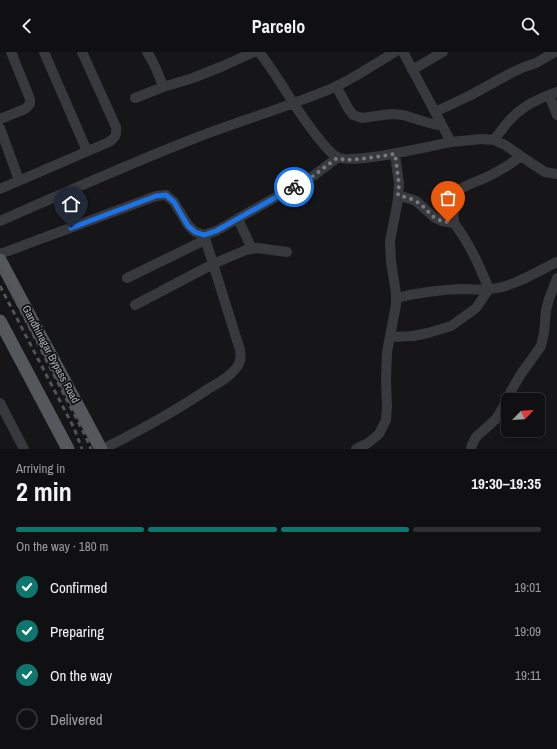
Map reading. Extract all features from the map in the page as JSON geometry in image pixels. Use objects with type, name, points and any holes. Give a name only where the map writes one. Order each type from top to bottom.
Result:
[{"type":"main road","name":"Gandhinagar Bypass Road","points":[[0,260],[102,449]]},
{"type":"main road","points":[[0,321],[68,449]]},
{"type":"street","points":[[0,119],[25,109],[30,104],[30,99],[11,52]]},
{"type":"street","points":[[44,52],[87,151]]},
{"type":"street","points":[[0,189],[109,142],[117,133],[116,127],[82,52]]},
{"type":"street","points":[[146,52],[152,60],[164,87]]},
{"type":"street","points":[[135,98],[193,78],[254,52]]},
{"type":"street","points":[[259,52],[270,66],[313,132],[326,148],[337,158],[346,160],[360,159],[395,154],[451,142],[482,139],[494,140],[505,145],[545,172],[557,174]]},
{"type":"street","points":[[0,221],[113,171],[206,134],[294,103],[336,86],[395,52]]},
{"type":"street","points":[[403,52],[451,142]]},
{"type":"street","points":[[412,70],[443,52]]},
{"type":"street","points":[[435,112],[471,95],[511,73],[536,63],[555,52]]},
{"type":"street","points":[[336,86],[353,115],[362,118],[391,114],[403,115],[442,126]]},
{"type":"street","points":[[494,140],[502,128],[524,107],[553,93],[557,115]]},
{"type":"street","points":[[0,128],[20,180]]},
{"type":"street","points":[[356,449],[368,443],[379,434],[386,420],[387,352],[396,305],[390,241],[399,184],[395,154]]},
{"type":"street","points":[[489,290],[473,252],[454,223],[453,194],[466,186],[488,177],[521,156]]},
{"type":"street","points":[[127,278],[205,238],[313,176],[337,158]]},
{"type":"street","points":[[0,254],[156,196],[166,195],[174,202],[188,226],[205,238],[240,350],[241,359],[238,366],[232,374],[187,403],[144,428],[102,449]]},
{"type":"street","points":[[398,195],[416,201],[435,218],[454,223]]},
{"type":"street","points":[[238,219],[252,249]]},
{"type":"street","points":[[135,305],[235,254],[256,248],[286,252]]},
{"type":"street","points":[[396,298],[443,290],[489,290],[507,286],[557,262]]},
{"type":"street","points":[[471,449],[476,437],[496,419],[501,412],[511,390],[540,346],[544,333],[546,310],[557,278]]},
{"type":"street","points":[[390,337],[428,333],[451,326],[476,308],[489,290]]},
{"type":"street","points":[[0,403],[24,449]]},
{"type":"railway","points":[[0,270],[91,449]]},
{"type":"railway","points":[[0,286],[74,428],[82,449]]},
{"type":"way so far","points":[[294,187],[313,176],[337,158],[346,160],[395,154],[399,184],[398,195],[416,201],[435,218],[448,222]]},
{"type":"route","points":[[71,228],[156,196],[166,195],[174,202],[188,226],[195,232],[204,235],[216,231],[294,187]]}]
